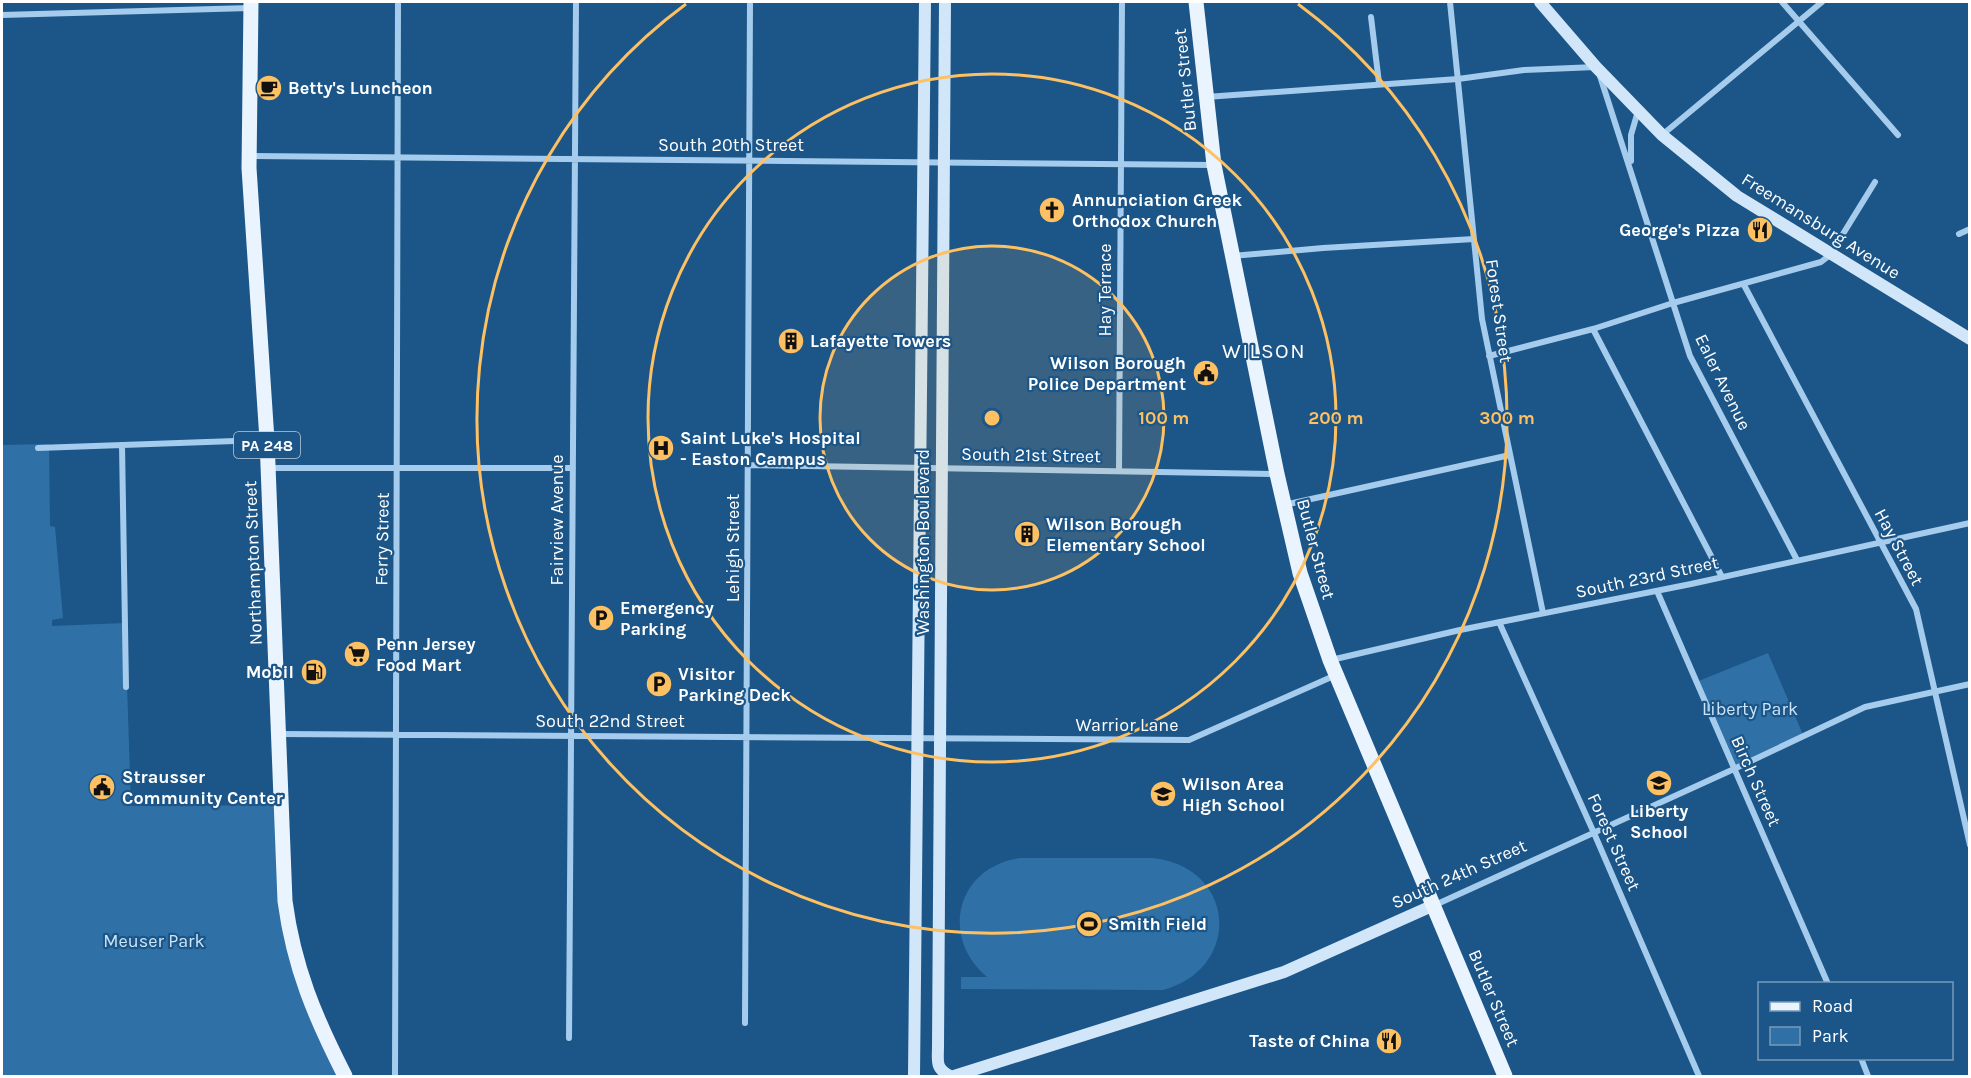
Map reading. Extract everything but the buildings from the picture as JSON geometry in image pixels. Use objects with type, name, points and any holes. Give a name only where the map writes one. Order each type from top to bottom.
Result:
[{"type":"main road","name":"Butler Street","points":[[1196,2],[1214,165],[1276,474],[1300,573],[1336,675],[1505,1077]]},
{"type":"main road","name":"Northampton Street","points":[[251,5],[249,156],[267,440],[284,881],[296,963],[311,1006],[345,1077]]},
{"type":"street","name":"Ferry Street","points":[[395,1077],[398,2]]},
{"type":"street","name":"Fairview Avenue","points":[[569,1038],[576,2]]},
{"type":"street","name":"Lehigh Street","points":[[745,1023],[750,2]]},
{"type":"street","name":"Washington Boulevard","points":[[914,1077],[925,2]]},
{"type":"street","name":"Washington Boulevard","points":[[945,2],[938,1065],[941,1071],[952,1077]]},
{"type":"street","name":"Hay Terrace","points":[[1119,471],[1122,2]]},
{"type":"street","name":"Forest Street","points":[[1449,2],[1482,319],[1544,613]]},
{"type":"street","name":"Freemansburg Avenue","points":[[1540,2],[1596,67],[1662,135],[1737,196],[1970,339]]},
{"type":"street","points":[[1782,2],[1898,135]]},
{"type":"street","points":[[1662,135],[1822,2]]},
{"type":"street","points":[[2,15],[251,5]]},
{"type":"street","points":[[1371,17],[1379,83]]},
{"type":"street","points":[[1206,97],[1458,79],[1524,70],[1596,67]]},
{"type":"street","name":"Ealer Avenue","points":[[1596,67],[1690,356],[1797,560]]},
{"type":"street","name":"Ealer Avenue","points":[[1632,174],[1631,135],[1638,111]]},
{"type":"street","name":"South 20th Street","points":[[249,156],[1214,165]]},
{"type":"street","points":[[1489,356],[1593,329],[1673,303],[1821,262],[1830,255],[1875,182]]},
{"type":"street","points":[[1959,234],[1970,229]]},
{"type":"street","points":[[1232,256],[1474,239]]},
{"type":"street","name":"Hay Street","points":[[1743,285],[1916,609],[1970,845]]},
{"type":"street","points":[[1593,329],[1722,577]]},
{"type":"street","points":[[39,448],[267,440]]},
{"type":"street","points":[[122,445],[126,687]]},
{"type":"street","points":[[1283,505],[1510,456]]},
{"type":"street","name":"South 21st Street","points":[[748,465],[1276,474]]},
{"type":"street","points":[[268,468],[573,468]]},
{"type":"street","name":"South 23rd Street","points":[[1330,660],[1499,621],[1657,591],[1970,523]]},
{"type":"street","name":"Birch Street","points":[[1657,591],[1827,982]]},
{"type":"street","name":"Forest Street","points":[[1499,621],[1700,1077]]},
{"type":"street","name":"Warrior Lane","points":[[940,738],[1189,740],[1336,675]]},
{"type":"street","name":"South 24th Street","points":[[952,1077],[1284,972],[1594,833],[1865,707],[1970,684]]},
{"type":"street","name":"South 22nd Street","points":[[279,734],[940,738]]},
{"type":"street","points":[[1861,1060],[1868,1077]]},
{"type":"green space","name":"Meuser Park","points":[[49,444],[50,526],[55,527],[63,618],[52,620],[52,626],[125,623],[131,806],[282,805],[288,924],[345,1076],[2,1076],[2,445]]},
{"type":"green space","name":"Liberty Park","points":[[1768,653],[1804,737],[1734,769],[1696,682]]},
{"type":"green space","points":[[1020,858],[1153,858],[1181,865],[1201,879],[1214,898],[1219,919],[1217,941],[1207,961],[1189,978],[1163,990],[961,989],[961,977],[987,977],[972,961],[963,943],[960,924],[962,906],[969,889],[982,875],[999,864]]},
{"type":"place","name":"Betty's Luncheon","points":[[269,88]]},
{"type":"place","name":"Annunciation Greek Orthodox Church","points":[[1052,210]]},
{"type":"place","name":"George's Pizza","points":[[1760,230]]},
{"type":"place","name":"Lafayette Towers","points":[[791,341]]},
{"type":"place","name":"Wilson Borough Police Department","points":[[1206,373]]},
{"type":"place","name":"Saint Luke's Hospital - Easton Campus","points":[[661,448]]},
{"type":"place","name":"Wilson Borough Elementary School","points":[[1027,534]]},
{"type":"place","name":"Emergency Parking","points":[[601,618]]},
{"type":"place","name":"Penn Jersey Food Mart","points":[[357,654]]},
{"type":"place","name":"Mobil","points":[[314,672]]},
{"type":"place","name":"Visitor Parking Deck","points":[[659,684]]},
{"type":"place","name":"Liberty School","points":[[1659,783]]},
{"type":"place","name":"Strausser Community Center","points":[[102,787]]},
{"type":"place","name":"Wilson Area High School","points":[[1163,794]]},
{"type":"place","name":"Smith Field","points":[[1089,924]]},
{"type":"place","name":"Taste of China","points":[[1389,1041]]},
{"type":"district","name":"WILSON","points":[[1264,351]]}]
